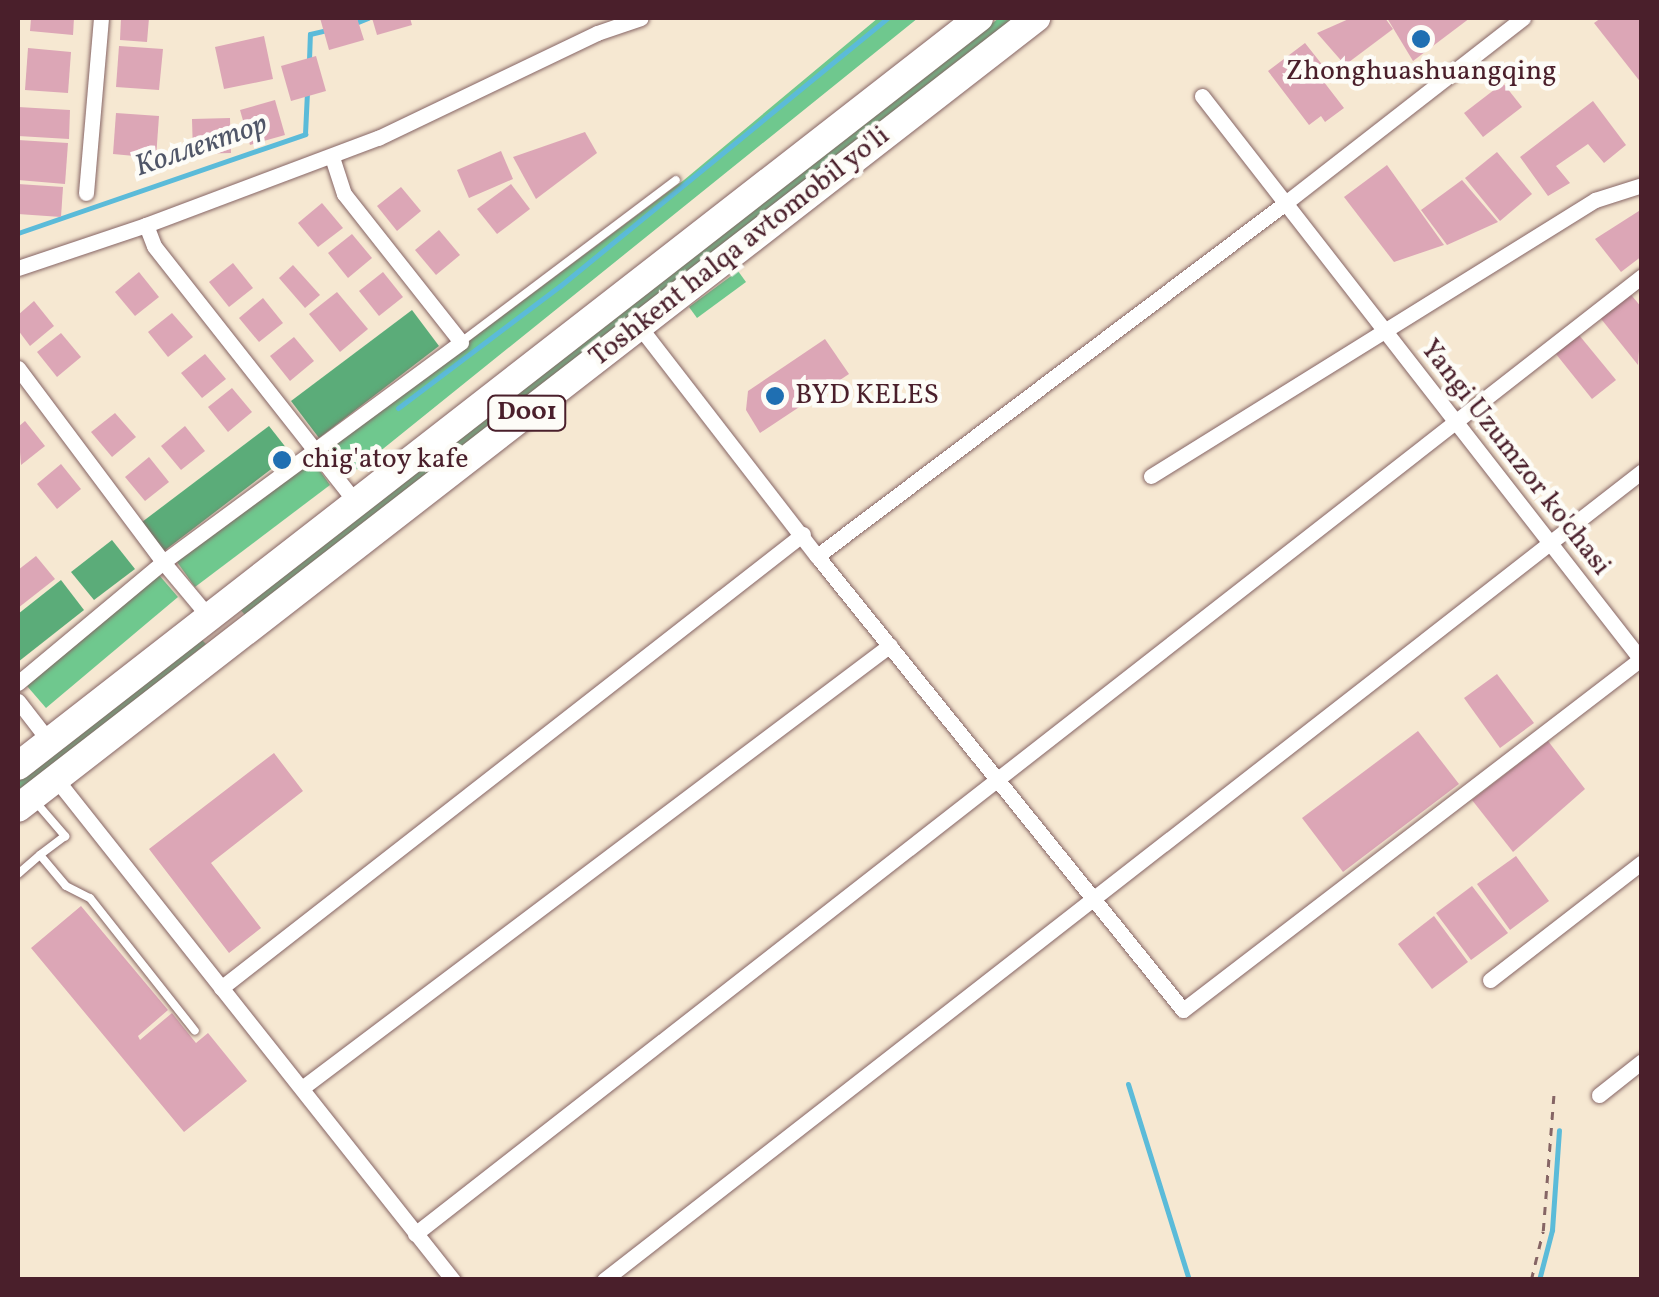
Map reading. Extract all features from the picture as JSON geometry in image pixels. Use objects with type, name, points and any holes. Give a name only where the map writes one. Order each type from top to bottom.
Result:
[{"type":"highway","name":"Toshkent halqa avtomobil yo'li","points":[[25,803],[1036,18]]},
{"type":"highway","name":"Toshkent halqa avtomobil yo'li","points":[[18,766],[975,19]]},
{"type":"highway","points":[[209,617],[230,644]]},
{"type":"street","points":[[86,194],[101,18]]},
{"type":"street","points":[[18,268],[146,225],[378,138],[597,33],[642,18]]},
{"type":"street","points":[[817,556],[1284,204],[1523,18]]},
{"type":"street","name":"Yangi Uzumzor ko'chasi","points":[[1202,96],[1641,660]]},
{"type":"street","points":[[18,683],[162,562],[461,342],[344,194],[332,156]]},
{"type":"street","name":"Yangi Uzumzor ko'chasi","points":[[1386,333],[1595,200],[1642,185]]},
{"type":"street","points":[[146,225],[154,246],[356,502]]},
{"type":"street","points":[[415,1234],[994,779],[1456,426],[1642,276]]},
{"type":"street","points":[[640,326],[994,779],[1183,1010],[1641,660]]},
{"type":"street","points":[[1151,476],[1386,333]]},
{"type":"street","points":[[18,368],[162,562],[209,617]]},
{"type":"street","points":[[604,1280],[1094,902],[1642,471]]},
{"type":"street","points":[[221,988],[803,534]]},
{"type":"street","points":[[302,1088],[890,646]]},
{"type":"street","points":[[18,701],[49,741]]},
{"type":"street","points":[[56,779],[453,1280]]},
{"type":"street","points":[[1490,980],[1642,862]]},
{"type":"street","points":[[1598,1095],[1642,1061]]},
{"type":"lane","points":[[461,342],[676,180]]},
{"type":"lane","points":[[18,874],[64,836],[25,803]]},
{"type":"lane","points":[[40,855],[66,886],[90,898],[195,1031]]},
{"type":"path","points":[[1531,1280],[1543,1230],[1554,1090]]},
{"type":"green space","points":[[878,18],[918,18],[358,469],[348,471],[330,451],[337,440],[684,180]]},
{"type":"green space","points":[[999,18],[1015,18],[245,615],[239,608]]},
{"type":"green space","points":[[738,271],[746,282],[697,318],[689,307]]},
{"type":"green space","points":[[412,310],[439,346],[319,438],[291,401]]},
{"type":"green space","points":[[269,426],[291,454],[164,551],[142,522]]},
{"type":"green space","points":[[307,465],[320,471],[330,485],[195,587],[177,562]]},
{"type":"green space","points":[[112,540],[135,569],[94,600],[71,572]]},
{"type":"green space","points":[[159,575],[178,597],[46,708],[27,686]]},
{"type":"green space","points":[[61,580],[84,610],[18,662],[18,614]]},
{"type":"green space","points":[[200,638],[206,644],[18,792],[18,781]]},
{"type":"building","points":[[31,18],[74,18],[73,35],[30,31]]},
{"type":"building","points":[[121,18],[149,18],[147,42],[120,40]]},
{"type":"building","points":[[320,18],[357,18],[364,40],[329,50]]},
{"type":"building","points":[[372,18],[410,18],[412,25],[377,35]]},
{"type":"building","points":[[1351,18],[1385,18],[1393,29],[1345,65],[1317,33]]},
{"type":"building","name":"Zhonghuashuangqing","points":[[1387,18],[1470,18],[1413,61]]},
{"type":"building","points":[[1601,18],[1642,18],[1642,84],[1594,23]]},
{"type":"building","points":[[264,36],[273,79],[224,89],[215,47]]},
{"type":"building","points":[[1305,43],[1324,67],[1317,73],[1344,108],[1325,122],[1321,116],[1309,125],[1268,71]]},
{"type":"building","points":[[119,46],[163,49],[159,90],[116,87]]},
{"type":"building","points":[[28,48],[71,52],[68,93],[25,90]]},
{"type":"building","points":[[316,56],[326,91],[291,101],[281,66]]},
{"type":"building","points":[[1503,83],[1522,107],[1483,137],[1464,113]]},
{"type":"building","points":[[275,100],[285,135],[250,145],[240,110]]},
{"type":"building","points":[[1593,101],[1626,145],[1604,163],[1588,144],[1556,166],[1570,183],[1548,196],[1520,157]]},
{"type":"building","points":[[18,107],[70,110],[69,139],[18,136]]},
{"type":"building","points":[[116,113],[159,116],[156,158],[113,154]]},
{"type":"building","points":[[230,118],[231,153],[193,154],[192,119]]},
{"type":"building","points":[[585,132],[597,153],[536,199],[513,157]]},
{"type":"building","points":[[18,140],[68,143],[65,184],[18,180]]},
{"type":"building","points":[[501,151],[513,179],[469,198],[457,170]]},
{"type":"building","points":[[1497,152],[1532,194],[1500,221],[1465,178]]},
{"type":"building","points":[[1387,165],[1444,245],[1394,262],[1344,197]]},
{"type":"building","points":[[1462,180],[1498,222],[1447,245],[1421,210]]},
{"type":"building","points":[[18,184],[63,187],[61,217],[18,214]]},
{"type":"building","points":[[511,184],[530,209],[497,234],[477,209]]},
{"type":"building","points":[[401,187],[421,211],[397,231],[377,206]]},
{"type":"building","points":[[322,203],[343,228],[318,247],[298,223]]},
{"type":"building","points":[[1642,209],[1642,256],[1621,272],[1595,239]]},
{"type":"building","points":[[439,230],[460,255],[436,275],[415,250]]},
{"type":"building","points":[[352,234],[372,258],[348,278],[328,253]]},
{"type":"building","points":[[233,263],[253,288],[229,307],[209,282]]},
{"type":"building","points":[[293,265],[320,295],[305,308],[279,278]]},
{"type":"building","points":[[139,272],[159,297],[135,316],[115,292]]},
{"type":"building","points":[[383,272],[403,297],[379,316],[359,291]]},
{"type":"building","points":[[1628,291],[1642,308],[1638,365],[1598,315]]},
{"type":"building","points":[[337,292],[368,329],[340,352],[309,314]]},
{"type":"building","points":[[263,298],[283,323],[259,342],[239,318]]},
{"type":"building","points":[[34,301],[54,326],[30,346],[18,330],[18,315]]},
{"type":"building","points":[[172,313],[193,337],[168,357],[148,332]]},
{"type":"building","points":[[61,333],[81,357],[57,377],[37,352]]},
{"type":"building","points":[[1579,335],[1616,380],[1592,399],[1556,354]]},
{"type":"building","points":[[294,337],[314,361],[290,381],[270,356]]},
{"type":"building","points":[[825,339],[849,374],[760,433],[746,410],[748,391]]},
{"type":"building","points":[[205,354],[226,379],[202,398],[181,373]]},
{"type":"building","points":[[232,388],[252,412],[228,432],[208,407]]},
{"type":"building","points":[[115,413],[136,437],[112,457],[91,432]]},
{"type":"building","points":[[25,421],[45,446],[21,465],[18,427]]},
{"type":"building","points":[[185,426],[205,451],[181,470],[161,446]]},
{"type":"building","points":[[149,457],[169,482],[145,501],[125,477]]},
{"type":"building","points":[[61,464],[81,489],[57,509],[37,484]]},
{"type":"building","points":[[36,556],[55,579],[18,608],[18,570]]},
{"type":"building","points":[[1497,674],[1534,723],[1500,748],[1464,698]]},
{"type":"building","points":[[1418,731],[1459,784],[1343,872],[1302,818]]},
{"type":"building","points":[[1548,741],[1585,789],[1513,852],[1472,800]]},
{"type":"building","points":[[274,753],[303,791],[211,863],[261,928],[229,953],[149,849]]},
{"type":"building","points":[[1516,856],[1549,901],[1510,930],[1477,884]]},
{"type":"building","points":[[1472,886],[1508,933],[1471,960],[1436,913]]},
{"type":"building","points":[[81,906],[168,1010],[138,1036],[140,1040],[172,1013],[196,1043],[208,1033],[247,1081],[184,1132],[31,948]]},
{"type":"building","points":[[1434,916],[1468,962],[1432,989],[1398,944]]},
{"type":"waterway","name":"Коллектор","points":[[353,24],[368,18]]},
{"type":"waterway","points":[[398,408],[560,286],[887,18]]},
{"type":"waterway","name":"Коллектор","points":[[309,60],[310,34],[327,30]]},
{"type":"waterway","name":"Коллектор","points":[[18,233],[305,134],[307,91]]},
{"type":"waterway","points":[[1128,1084],[1189,1280]]},
{"type":"waterway","points":[[1539,1280],[1552,1230],[1559,1130]]},
{"type":"place","name":"Zhonghuashuangqing","points":[[1421,39]]},
{"type":"place","name":"BYD KELES","points":[[775,396]]},
{"type":"place","name":"chig'atoy kafe","points":[[282,460]]}]
